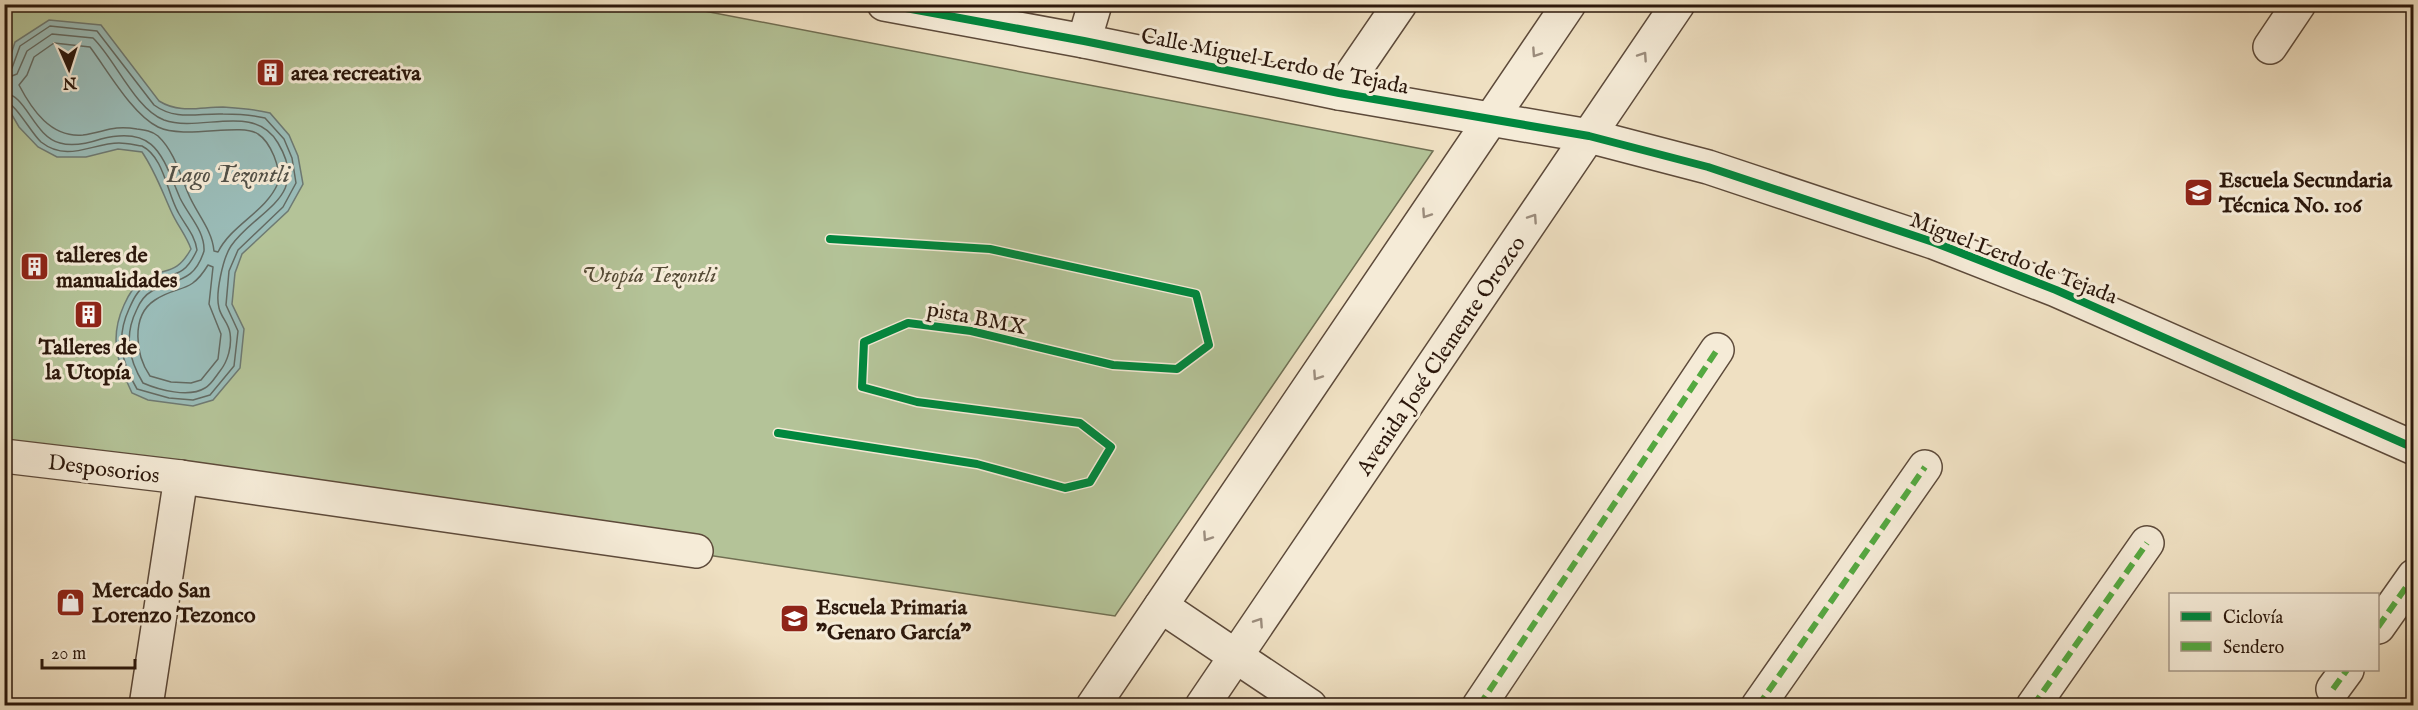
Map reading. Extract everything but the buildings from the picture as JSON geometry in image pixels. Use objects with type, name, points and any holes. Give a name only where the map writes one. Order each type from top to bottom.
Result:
[{"type":"street","name":"Calle Miguel Lerdo de Tejada","points":[[884,4],[929,9],[1339,93],[1589,136]]},
{"type":"street","points":[[1084,41],[1095,4]]},
{"type":"street","points":[[1339,93],[1400,4]]},
{"type":"street","points":[[1093,705],[1569,4]]},
{"type":"street","name":"Avenida José Clemente Orozco","points":[[1202,705],[1678,4]]},
{"type":"street","points":[[2270,47],[2299,4]]},
{"type":"street","name":"Miguel Lerdo de Tejada","points":[[1589,136],[1708,167],[1933,242],[2056,290],[2414,448]]},
{"type":"street","points":[[1479,705],[1717,350]]},
{"type":"street","name":"Desposorios","points":[[4,456],[192,479],[696,551]]},
{"type":"street","points":[[1758,705],[1925,467]]},
{"type":"street","points":[[146,705],[192,479]]},
{"type":"street","points":[[2033,705],[2147,543]]},
{"type":"street","points":[[2379,626],[2414,576]]},
{"type":"street","points":[[1161,606],[1310,705]]},
{"type":"green space","name":"Utopía Tezontli","points":[[4,5],[673,5],[1433,151],[1115,616],[5,450]]},
{"type":"water","name":"Lago Tezontli","points":[[49,20],[101,25],[159,101],[167,105],[182,109],[223,107],[270,113],[289,135],[298,156],[303,184],[288,211],[242,254],[235,273],[232,304],[244,329],[240,368],[213,400],[193,406],[148,400],[132,393],[122,371],[116,339],[119,317],[124,305],[137,285],[151,276],[180,264],[191,249],[142,152],[118,149],[86,157],[57,157],[38,147],[19,127],[5,103],[5,73],[15,42]]},
{"type":"marked path","points":[[1479,706],[1717,350]]},
{"type":"marked path","points":[[1758,706],[1925,467]]},
{"type":"marked path","points":[[2033,706],[2147,543]]},
{"type":"marked path","points":[[2379,626],[2414,576]]},
{"type":"marked path","points":[[2333,689],[2346,671]]},
{"type":"cycle path","points":[[884,4],[1084,41],[1339,93],[1589,136],[1708,167],[1933,242],[2056,290],[2414,448]]},
{"type":"cycle path","name":"pista BMX","points":[[778,433],[977,464],[1065,488],[1090,482],[1111,447],[1080,423],[917,402],[862,387],[864,342],[908,323],[971,331],[1113,365],[1177,369],[1209,345],[1196,294],[990,249],[830,239]]},
{"type":"place","name":"area recreativa","points":[[270,72]]},
{"type":"place","name":"Escuela Secundaria Técnica No. 106","points":[[2198,192]]},
{"type":"place","name":"talleres de manualidades","points":[[35,267]]},
{"type":"place","name":"Talleres de la Utopía","points":[[88,314]]},
{"type":"place","name":"Mercado San Lorenzo Tezonco","points":[[71,602]]},
{"type":"place","name":"Escuela Primaria \"Genaro García\"","points":[[795,619]]}]
